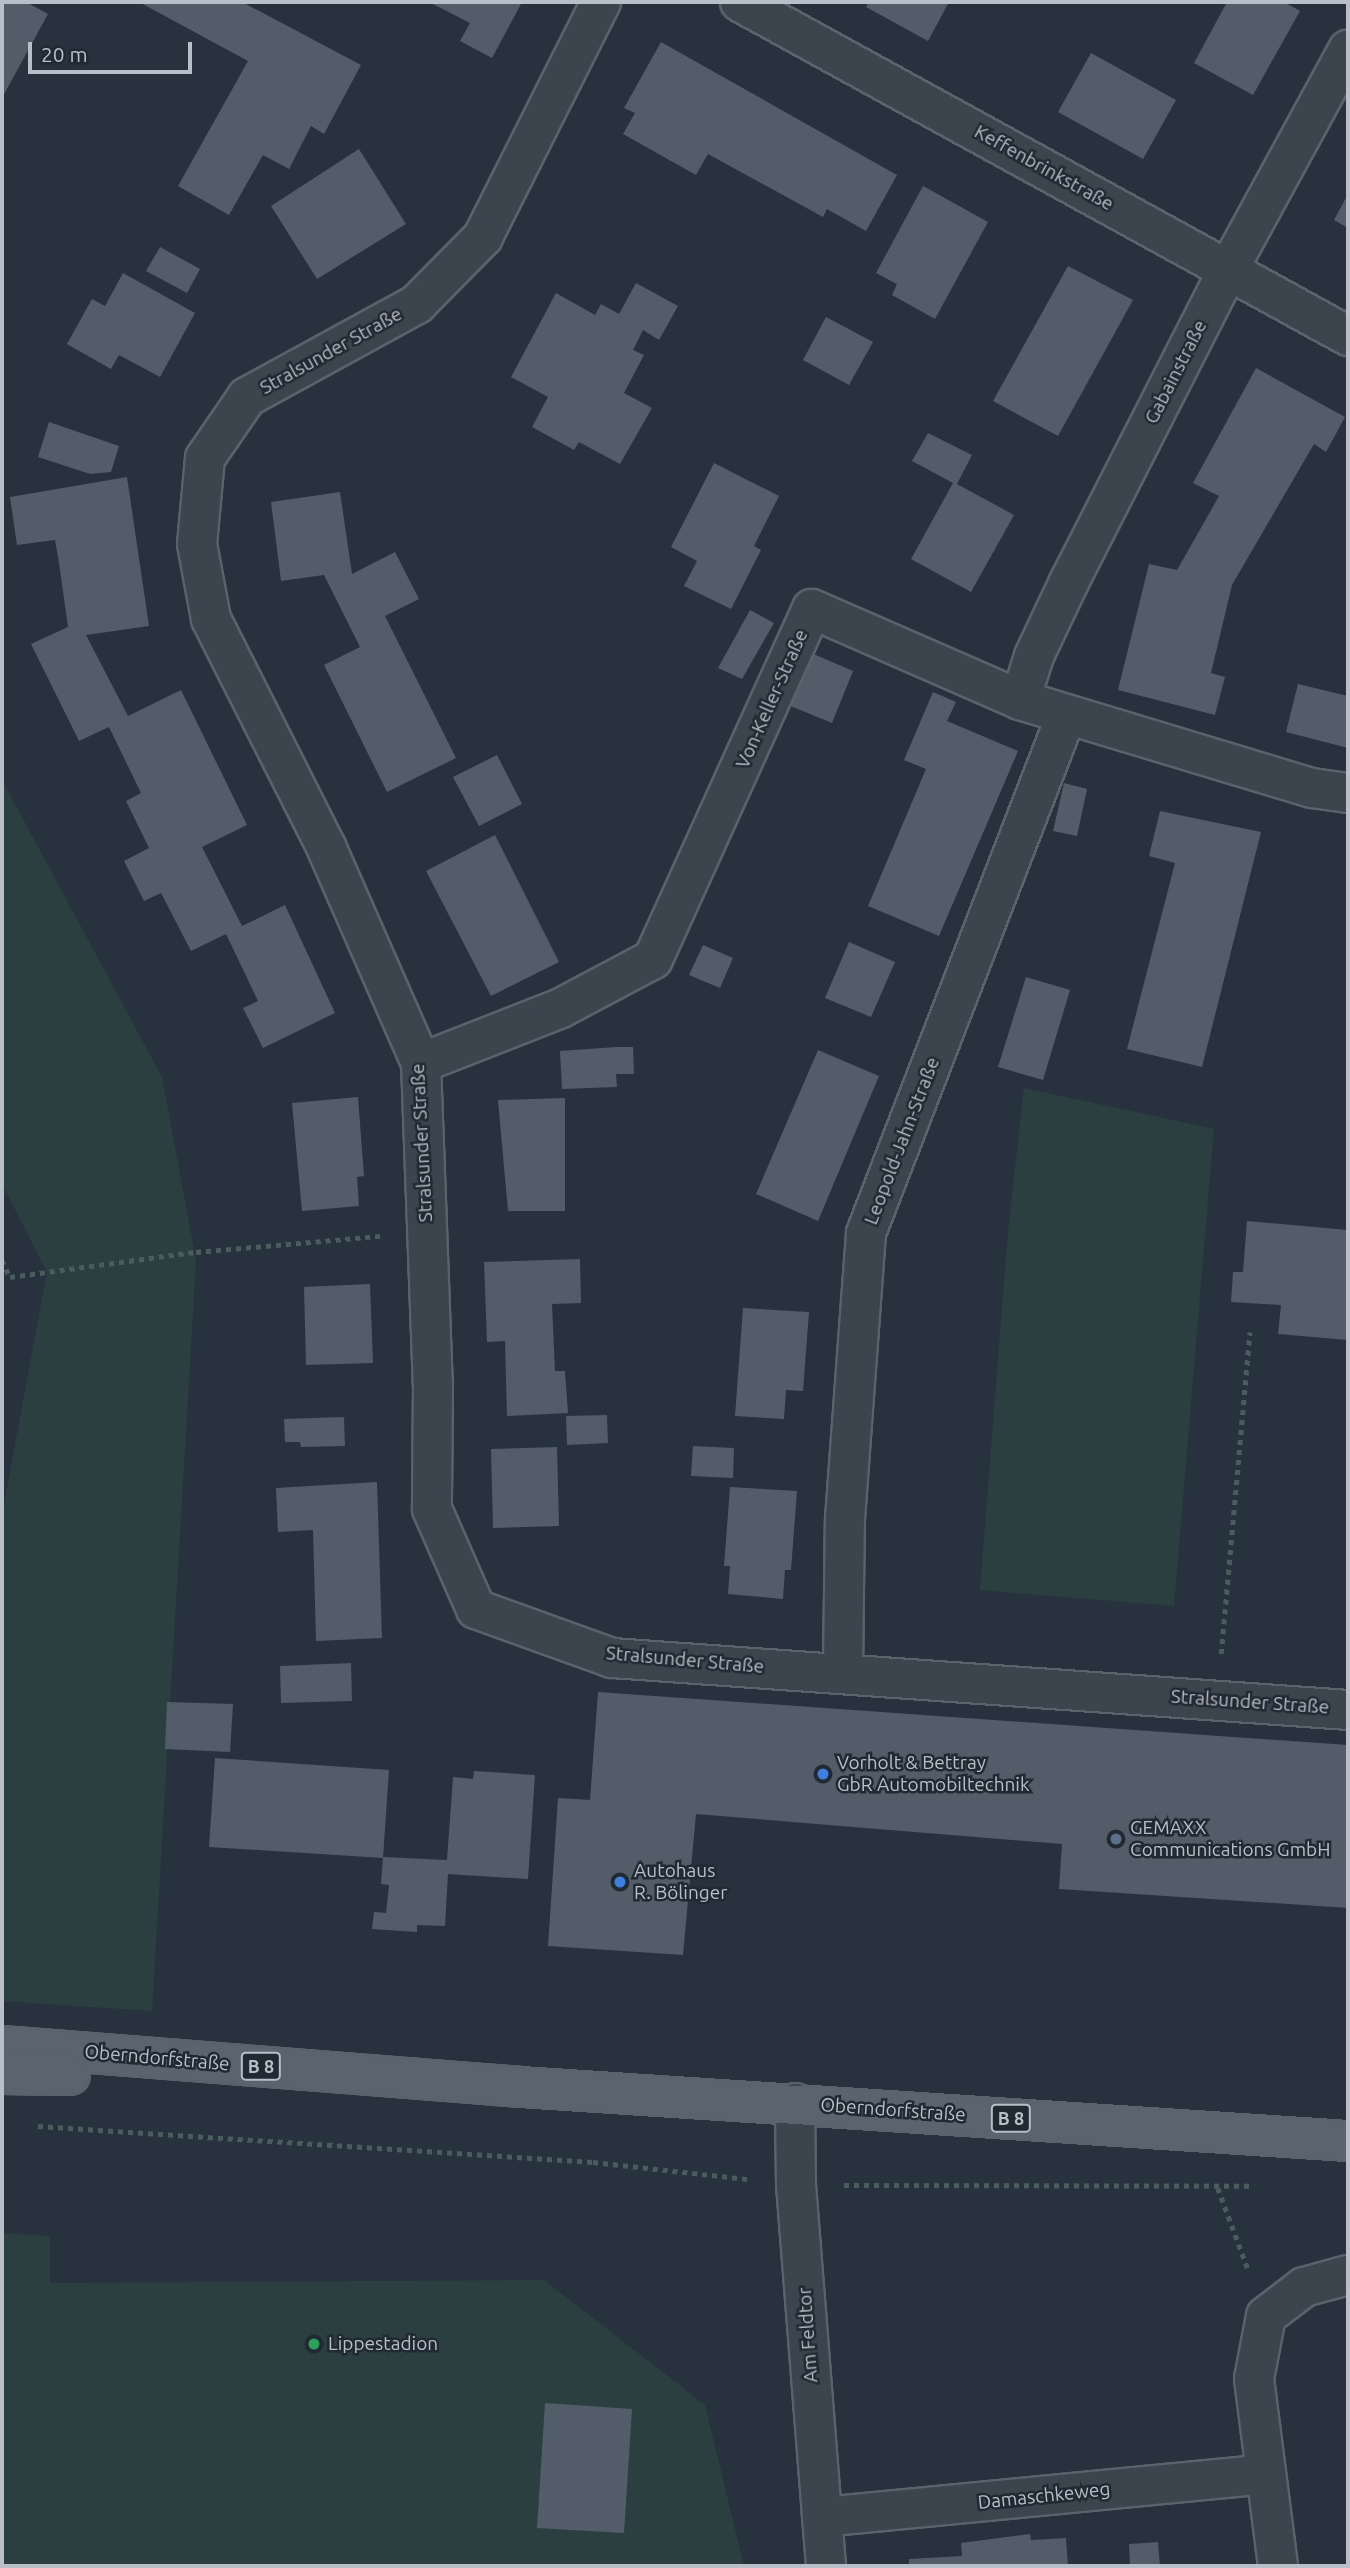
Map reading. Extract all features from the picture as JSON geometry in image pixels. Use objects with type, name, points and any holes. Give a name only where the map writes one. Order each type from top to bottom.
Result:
[{"type":"main road","name":"Oberndorfstraße","points":[[2,2046],[521,2087],[1348,2141]]},
{"type":"main road","name":"Oberndorfstraße","points":[[2,2074],[521,2087]]},
{"type":"street","name":"Stralsunder Straße","points":[[601,2],[483,237],[417,304],[247,397],[205,458],[197,544],[211,619],[327,849],[421,1063],[432,1509],[476,1609],[612,1658],[1348,1710]]},
{"type":"street","name":"Keffenbrinkstraße","points":[[740,2],[1348,336]]},
{"type":"street","name":"Gabainstraße","points":[[1020,700],[1034,656],[1063,594],[1228,270],[1348,50]]},
{"type":"street","name":"Von-Keller-Straße","points":[[421,1063],[561,1008],[653,959],[813,609],[1020,700],[1066,716],[1312,788],[1348,793]]},
{"type":"street","name":"Leopold-Jahn-Straße","points":[[842,1673],[845,1519],[866,1233],[1066,716]]},
{"type":"street","name":"Am Feldtor","points":[[796,2104],[796,2185],[826,2566]]},
{"type":"street","points":[[1278,2566],[1254,2379],[1266,2316],[1304,2287],[1348,2275]]},
{"type":"street","name":"Damaschkeweg","points":[[822,2517],[1266,2474]]},
{"type":"path","points":[[2,1261],[10,1277],[196,1252],[426,1234]]},
{"type":"path","points":[[1217,1700],[1250,1332]]},
{"type":"path","points":[[27,2126],[593,2162],[796,2185],[1254,2186]]},
{"type":"path","points":[[1218,2188],[1266,2316]]},
{"type":"green space","points":[[2,780],[162,1077],[196,1261],[152,2011],[2,2001],[2,1515],[47,1272],[2,1184]]},
{"type":"green space","points":[[1024,1088],[1214,1129],[1174,1606],[980,1590],[1008,1231]]},
{"type":"green space","name":"Lippestadion","points":[[2,2233],[50,2236],[50,2283],[544,2280],[705,2405],[744,2566],[2,2566]]},
{"type":"building","points":[[2,2],[26,2],[48,14],[2,98]]},
{"type":"building","points":[[139,2],[242,2],[361,65],[324,134],[311,126],[289,169],[263,155],[229,215],[178,186],[248,61]]},
{"type":"building","points":[[429,2],[522,2],[492,58],[460,41],[470,23]]},
{"type":"building","points":[[869,2],[949,2],[928,41],[866,7]]},
{"type":"building","points":[[1227,2],[1284,2],[1300,11],[1253,95],[1194,63]]},
{"type":"building","points":[[661,42],[897,175],[866,231],[827,209],[823,217],[708,154],[696,175],[623,134],[635,113],[624,108]]},
{"type":"building","points":[[1091,53],[1176,100],[1143,159],[1058,112]]},
{"type":"building","points":[[359,149],[406,224],[317,279],[271,206]]},
{"type":"building","points":[[923,186],[988,222],[935,319],[892,295],[897,284],[876,273]]},
{"type":"building","points":[[1348,194],[1348,228],[1334,220]]},
{"type":"building","points":[[160,247],[200,269],[187,293],[146,271]]},
{"type":"building","points":[[1068,266],[1133,300],[1058,436],[993,401]]},
{"type":"building","points":[[123,273],[195,313],[160,377],[119,355],[111,369],[67,344],[92,299],[105,306]]},
{"type":"building","points":[[636,283],[678,306],[659,340],[643,330],[633,350],[644,355],[624,393],[652,408],[620,464],[579,442],[574,450],[532,427],[548,397],[511,377],[556,293],[595,315],[601,304],[619,314]]},
{"type":"building","points":[[826,317],[873,342],[849,385],[803,360]]},
{"type":"building","points":[[1256,368],[1345,417],[1326,452],[1314,444],[1232,585],[1211,673],[1225,677],[1215,715],[1118,690],[1149,564],[1177,570],[1219,496],[1193,483]]},
{"type":"building","points":[[49,422],[119,446],[111,472],[90,474],[38,457]]},
{"type":"building","points":[[928,433],[972,455],[957,484],[1014,515],[971,592],[911,559],[953,483],[912,461]]},
{"type":"building","points":[[714,463],[779,496],[754,546],[761,550],[731,609],[684,586],[697,561],[671,547]]},
{"type":"building","points":[[127,477],[149,626],[86,635],[128,716],[181,690],[247,825],[202,847],[242,926],[285,905],[335,1013],[263,1048],[243,1008],[258,1001],[226,934],[191,951],[161,893],[144,901],[124,861],[149,848],[126,801],[141,793],[109,727],[79,741],[31,644],[68,627],[59,563],[55,540],[17,545],[10,497]]},
{"type":"building","points":[[340,492],[352,574],[395,552],[419,599],[385,616],[456,758],[387,792],[324,665],[360,647],[324,575],[281,581],[271,502]]},
{"type":"building","points":[[750,610],[774,623],[742,679],[718,668]]},
{"type":"building","points":[[809,652],[853,671],[832,723],[788,705]]},
{"type":"building","points":[[1298,684],[1348,696],[1348,748],[1286,732]]},
{"type":"building","points":[[933,692],[956,702],[947,721],[1018,751],[939,936],[868,906],[926,769],[904,760]]},
{"type":"building","points":[[497,755],[522,804],[479,826],[453,777]]},
{"type":"building","points":[[1064,783],[1087,789],[1077,836],[1053,831]]},
{"type":"building","points":[[1160,811],[1261,832],[1202,1067],[1127,1049],[1175,863],[1149,856]]},
{"type":"building","points":[[495,835],[559,962],[491,996],[426,871]]},
{"type":"building","points":[[849,942],[895,962],[871,1017],[825,998]]},
{"type":"building","points":[[703,945],[733,958],[720,988],[689,975]]},
{"type":"building","points":[[1026,977],[1070,990],[1043,1080],[998,1067]]},
{"type":"building","points":[[633,1047],[634,1074],[616,1074],[617,1087],[562,1089],[560,1051]]},
{"type":"building","points":[[818,1050],[879,1076],[818,1221],[756,1194]]},
{"type":"building","points":[[358,1097],[364,1176],[357,1177],[359,1206],[302,1211],[292,1103]]},
{"type":"building","points":[[565,1098],[565,1211],[508,1211],[498,1100]]},
{"type":"building","points":[[1247,1221],[1348,1230],[1348,1340],[1278,1334],[1281,1305],[1231,1302],[1233,1272],[1243,1272]]},
{"type":"building","points":[[580,1259],[581,1303],[552,1304],[555,1371],[565,1371],[568,1413],[507,1416],[505,1341],[487,1342],[484,1262]]},
{"type":"building","points":[[370,1284],[373,1363],[306,1365],[304,1287]]},
{"type":"building","points":[[743,1308],[809,1312],[803,1391],[786,1390],[784,1419],[735,1416]]},
{"type":"building","points":[[607,1415],[608,1443],[567,1445],[566,1416]]},
{"type":"building","points":[[344,1417],[345,1446],[301,1447],[300,1442],[285,1442],[284,1419]]},
{"type":"building","points":[[693,1446],[734,1448],[733,1478],[691,1476]]},
{"type":"building","points":[[557,1447],[559,1526],[493,1528],[491,1449]]},
{"type":"building","points":[[377,1482],[382,1638],[316,1641],[313,1530],[278,1532],[276,1488]]},
{"type":"building","points":[[730,1487],[797,1491],[791,1570],[785,1570],[783,1599],[728,1594],[730,1566],[724,1566]]},
{"type":"building","points":[[351,1663],[352,1701],[281,1703],[280,1666]]},
{"type":"building","points":[[598,1692],[1348,1745],[1348,1908],[1059,1889],[1062,1844],[696,1814],[683,1955],[548,1946],[558,1798],[590,1800]]},
{"type":"building","points":[[167,1702],[233,1704],[230,1752],[165,1749]]},
{"type":"building","points":[[215,1758],[389,1770],[383,1858],[209,1847]]},
{"type":"building","points":[[474,1771],[535,1775],[528,1879],[448,1874],[445,1926],[417,1925],[417,1932],[372,1929],[374,1912],[386,1913],[389,1885],[381,1884],[383,1857],[447,1860],[453,1777],[473,1779]]},
{"type":"building","points":[[545,2403],[632,2409],[624,2533],[537,2528]]},
{"type":"building","points":[[1030,2534],[1031,2540],[1066,2538],[1068,2566],[909,2566],[909,2559],[962,2556],[961,2543]]},
{"type":"building","points":[[1158,2542],[1160,2566],[1130,2566],[1129,2544]]},
{"type":"place","name":"Vorholt & Bettray GbR Automobiltechnik","points":[[823,1774]]},
{"type":"place","name":"GEMAXX Communications GmbH","points":[[1116,1839]]},
{"type":"place","name":"Autohaus R. Bölinger","points":[[620,1882]]},
{"type":"place","name":"Lippestadion","points":[[314,2344]]}]
